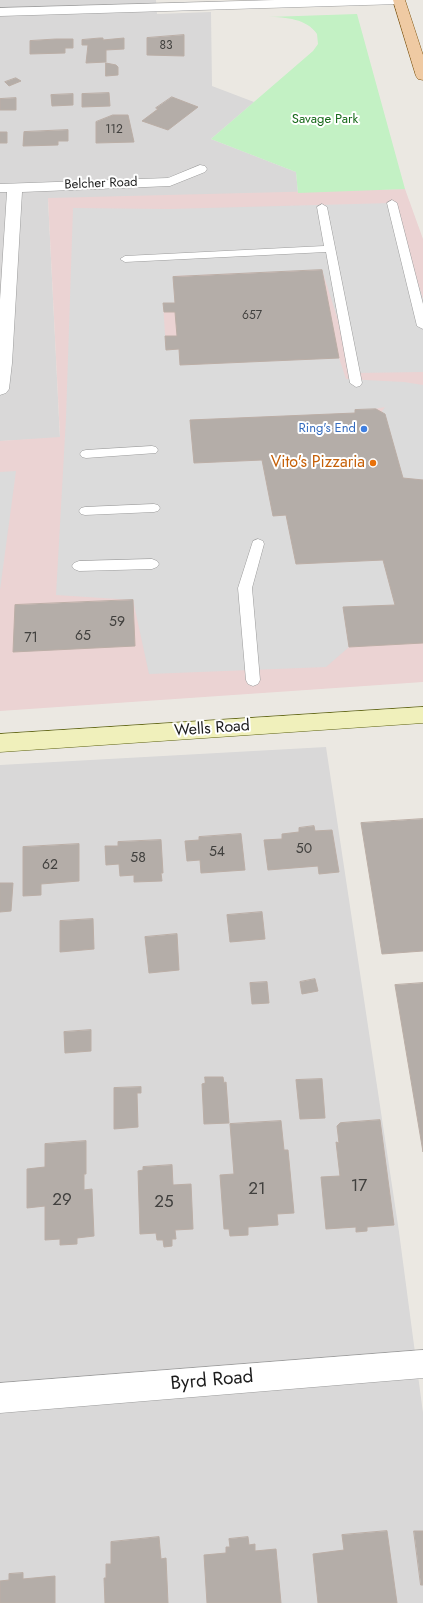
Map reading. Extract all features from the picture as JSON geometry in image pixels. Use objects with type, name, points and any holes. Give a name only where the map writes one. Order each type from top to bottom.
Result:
[{"type":"main road","points":[[399,0],[419,51],[423,76]]},
{"type":"main road","name":"Wells Road","points":[[0,743],[423,715]]},
{"type":"street","points":[[0,12],[399,0]]},
{"type":"street","name":"Belcher Road","points":[[7,188],[170,182],[200,169]]},
{"type":"street","points":[[0,389],[4,363],[7,188]]},
{"type":"street","name":"Byrd Road","points":[[0,1398],[423,1364]]},
{"type":"lane","points":[[392,203],[423,326]]},
{"type":"lane","points":[[322,207],[356,384]]},
{"type":"lane","points":[[125,259],[330,249]]},
{"type":"lane","points":[[86,454],[152,450]]},
{"type":"lane","points":[[85,511],[154,508]]},
{"type":"lane","points":[[253,680],[245,588],[258,544]]},
{"type":"lane","points":[[79,566],[152,564]]},
{"type":"shaded area","points":[[0,0],[156,0],[157,14],[211,12],[212,86],[254,102],[211,139],[296,172],[298,193],[48,199],[60,438],[0,441]]},
{"type":"shaded area","points":[[405,189],[423,239],[423,682],[0,711],[0,441],[60,437],[48,198]]},
{"type":"shaded area","points":[[392,203],[423,299],[423,372],[355,373],[322,270],[173,276],[175,303],[163,303],[166,350],[179,349],[180,365],[339,358],[346,379],[404,382],[423,385],[423,480],[403,478],[382,411],[385,407],[355,413],[190,420],[194,463],[262,460],[273,516],[286,515],[296,564],[383,560],[395,605],[343,608],[349,647],[326,667],[149,674],[133,600],[56,595],[66,418],[73,208],[169,209]]},
{"type":"shaded area","points":[[16,471],[0,590],[0,472]]},
{"type":"shaded area","points":[[326,747],[399,1232],[423,1413],[423,1603],[0,1603],[0,765]]},
{"type":"green space","name":"Savage Park","points":[[357,14],[405,189],[298,193],[296,172],[211,139],[313,51],[318,44],[317,34],[308,25],[289,18],[268,17]]},
{"type":"building","points":[[184,35],[184,56],[147,55],[147,38]]},
{"type":"building","points":[[103,38],[103,40],[124,38],[124,49],[106,50],[106,62],[86,63],[88,45],[82,45],[82,40]]},
{"type":"building","points":[[73,39],[73,48],[65,48],[65,53],[30,54],[30,41]]},
{"type":"building","points":[[106,63],[116,65],[118,67],[118,75],[106,76]]},
{"type":"building","points":[[16,78],[21,81],[9,86],[5,82]]},
{"type":"building","points":[[109,93],[110,106],[82,107],[82,94]]},
{"type":"building","points":[[73,94],[73,105],[52,106],[51,95]]},
{"type":"building","points":[[172,97],[198,107],[168,130],[142,121],[158,109],[156,108]]},
{"type":"building","points":[[16,98],[16,110],[0,110],[0,99]]},
{"type":"building","points":[[113,115],[128,115],[134,142],[96,143],[96,122]]},
{"type":"building","points":[[68,130],[68,141],[58,141],[58,145],[23,146],[24,132]]},
{"type":"building","points":[[0,132],[7,132],[7,143],[0,143]]},
{"type":"building","points":[[322,270],[339,358],[180,365],[179,349],[166,350],[165,336],[177,336],[175,312],[164,312],[163,303],[175,303],[173,277]]},
{"type":"building","points":[[376,409],[385,414],[403,478],[423,480],[423,643],[349,647],[343,607],[395,605],[383,560],[296,564],[286,515],[273,516],[262,460],[194,463],[190,420],[355,413],[355,410]]},
{"type":"building","points":[[133,600],[135,646],[13,652],[15,605]]},
{"type":"building","points":[[423,819],[423,951],[382,954],[361,823]]},
{"type":"building","points":[[314,826],[315,831],[332,830],[339,872],[319,874],[318,866],[268,870],[264,840],[282,839],[282,834],[299,832],[299,828]]},
{"type":"building","points":[[241,834],[245,870],[201,873],[200,860],[187,861],[185,841],[199,840],[199,837]]},
{"type":"building","points":[[161,840],[162,881],[134,882],[134,875],[120,876],[119,864],[106,865],[105,846],[118,846],[118,842]]},
{"type":"building","points":[[79,844],[79,881],[41,884],[41,895],[23,896],[23,847]]},
{"type":"building","points":[[0,883],[13,883],[11,911],[0,912]]},
{"type":"building","points":[[262,912],[265,939],[230,942],[227,915]]},
{"type":"building","points":[[93,919],[94,949],[60,952],[60,921]]},
{"type":"building","points":[[177,934],[179,970],[149,973],[145,937]]},
{"type":"building","points":[[315,979],[318,991],[302,994],[300,982]]},
{"type":"building","points":[[267,982],[269,1003],[252,1004],[250,983]]},
{"type":"building","points":[[423,983],[423,1152],[395,985]]},
{"type":"building","points":[[91,1030],[91,1051],[65,1053],[64,1032]]},
{"type":"building","points":[[205,1077],[223,1077],[224,1083],[226,1082],[229,1123],[204,1124],[202,1084],[205,1083]]},
{"type":"building","points":[[322,1079],[325,1118],[300,1119],[296,1080]]},
{"type":"building","points":[[141,1087],[141,1093],[137,1093],[138,1127],[114,1129],[114,1088]]},
{"type":"building","points":[[380,1120],[394,1225],[367,1227],[367,1231],[356,1232],[356,1227],[326,1229],[321,1177],[340,1176],[336,1142],[339,1143],[337,1126],[340,1123]]},
{"type":"building","points":[[281,1121],[284,1150],[288,1150],[294,1213],[277,1214],[278,1225],[248,1227],[248,1235],[230,1236],[229,1229],[224,1229],[220,1175],[234,1174],[230,1124]]},
{"type":"building","points":[[86,1141],[86,1174],[84,1174],[84,1190],[92,1189],[94,1236],[77,1238],[77,1244],[60,1245],[60,1239],[45,1240],[45,1206],[27,1208],[27,1169],[45,1167],[45,1144]]},
{"type":"building","points":[[172,1165],[173,1185],[191,1184],[193,1229],[175,1230],[176,1239],[172,1239],[172,1246],[164,1247],[163,1240],[157,1240],[156,1233],[140,1234],[138,1171],[143,1170],[143,1167]]},
{"type":"building","points":[[387,1531],[397,1603],[318,1603],[313,1554],[344,1550],[342,1535]]},
{"type":"building","points":[[414,1531],[423,1531],[423,1585],[421,1585]]},
{"type":"building","points":[[159,1537],[161,1559],[166,1558],[168,1603],[105,1603],[104,1578],[106,1578],[106,1564],[111,1564],[111,1542]]},
{"type":"building","points":[[248,1537],[249,1545],[255,1544],[255,1551],[276,1549],[281,1603],[207,1603],[204,1555],[226,1553],[226,1547],[230,1547],[229,1539]]},
{"type":"building","points":[[23,1573],[23,1579],[55,1576],[55,1603],[0,1603],[0,1581],[9,1580],[9,1574]]},
{"type":"place","name":"Ring's End","points":[[364,429]]},
{"type":"place","name":"Vito's Pizzaria","points":[[373,463]]}]
